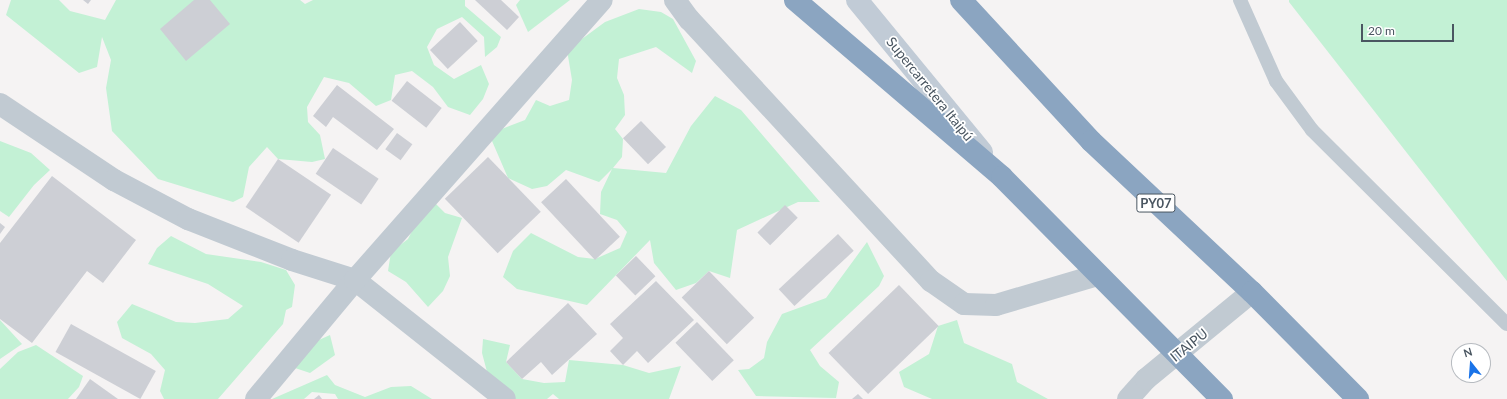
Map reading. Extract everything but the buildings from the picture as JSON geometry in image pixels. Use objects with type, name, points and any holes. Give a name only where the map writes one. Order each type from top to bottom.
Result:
[{"type":"highway","points":[[795,0],[1002,177],[1176,355],[1222,399]]},
{"type":"highway","name":"PY07","points":[[961,0],[1091,141],[1252,292],[1358,399]]},
{"type":"street","points":[[256,399],[355,280],[602,0]]},
{"type":"street","points":[[676,0],[688,19],[931,281],[964,304],[996,305],[1098,276]]},
{"type":"street","name":"Supercarretera Itaipú","points":[[857,0],[1002,177]]},
{"type":"street","points":[[0,104],[114,180],[188,219],[292,260],[355,280],[506,399]]},
{"type":"street","name":"ITAIPU","points":[[1128,399],[1176,355],[1252,292]]},
{"type":"lane","points":[[1240,0],[1276,81],[1312,130],[1507,324]]},
{"type":"green space","points":[[11,0],[59,0],[70,11],[105,20],[116,0],[300,0],[305,4],[313,0],[465,0],[465,6],[501,37],[497,47],[485,57],[484,37],[462,17],[437,29],[427,47],[434,65],[454,79],[481,65],[489,84],[483,99],[470,115],[448,107],[433,87],[412,71],[395,75],[391,100],[376,106],[349,83],[324,77],[307,107],[308,122],[320,135],[325,159],[312,162],[278,159],[267,147],[249,167],[243,197],[233,202],[158,179],[112,131],[106,88],[111,60],[102,37],[97,67],[79,73],[6,15]]},
{"type":"green space","points":[[520,0],[570,0],[528,32],[516,5]]},
{"type":"green space","points":[[1289,0],[1507,0],[1507,281],[1289,2]]},
{"type":"green space","points":[[639,9],[661,12],[673,19],[696,61],[692,73],[656,47],[619,59],[617,78],[624,95],[625,115],[615,129],[623,139],[622,157],[613,168],[666,173],[691,126],[715,96],[741,110],[820,202],[798,202],[737,230],[730,278],[709,271],[696,283],[676,290],[654,263],[650,240],[587,305],[517,289],[503,277],[513,251],[531,233],[578,257],[595,259],[620,248],[627,232],[617,220],[600,214],[601,192],[612,169],[599,182],[566,170],[547,186],[532,189],[508,178],[489,134],[525,120],[536,100],[550,106],[569,100],[572,80],[567,50],[605,22]]},
{"type":"green space","points":[[0,141],[31,153],[50,170],[34,185],[9,217],[0,211]]},
{"type":"green space","points":[[436,204],[445,213],[462,218],[448,257],[450,276],[443,291],[428,307],[406,282],[388,271],[391,252],[408,239],[418,219]]},
{"type":"green space","points":[[171,236],[206,254],[261,262],[286,270],[295,285],[292,307],[286,310],[283,324],[218,399],[164,399],[160,391],[165,370],[151,354],[122,338],[117,322],[132,304],[176,322],[195,323],[228,319],[243,306],[208,284],[148,264],[157,248]]},
{"type":"green space","points":[[867,242],[884,276],[879,286],[810,350],[820,366],[839,382],[836,398],[756,396],[738,370],[749,369],[764,358],[767,342],[782,314],[826,298]]},
{"type":"green space","points":[[0,320],[22,344],[0,359]]},
{"type":"green space","points":[[957,320],[964,343],[1012,364],[1017,382],[1048,399],[932,399],[904,387],[899,372],[929,354],[938,326]]},
{"type":"green space","points":[[330,335],[335,355],[310,373],[292,367],[310,344]]},
{"type":"green space","points":[[483,339],[510,345],[506,362],[522,379],[544,383],[565,382],[569,360],[623,365],[649,373],[681,366],[669,399],[559,399],[553,394],[547,399],[515,399],[490,383],[482,353]]},
{"type":"green space","points":[[36,345],[83,376],[79,387],[68,399],[0,399],[0,369],[18,352]]},
{"type":"green space","points":[[327,375],[335,385],[365,397],[391,387],[411,386],[432,399],[338,399],[335,394],[312,392],[304,399],[272,399]]}]
